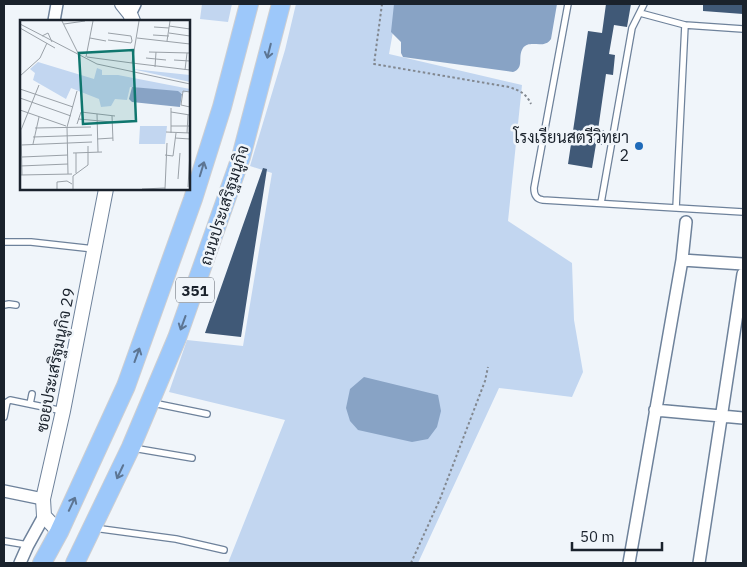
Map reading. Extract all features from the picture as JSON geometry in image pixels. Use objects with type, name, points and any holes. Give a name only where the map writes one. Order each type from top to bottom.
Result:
[{"type":"main road","name":"ถนนประเสริฐมนูกิจ","points":[[42,563],[59,532],[126,386],[193,199],[222,107],[249,4]]},
{"type":"main road","name":"ถนนประเสริฐมนูกิจ","points":[[75,563],[151,403],[196,286],[241,156],[281,4]]},
{"type":"street","points":[[54,20],[57,4]]},
{"type":"street","name":"ซอยประเสริฐมนูกิจ 29","points":[[44,516],[43,499],[63,411],[106,190]]},
{"type":"street","points":[[629,563],[682,260],[686,222]]},
{"type":"street","points":[[682,260],[743,264]]},
{"type":"street","points":[[699,563],[743,274]]},
{"type":"street","points":[[655,410],[743,418]]},
{"type":"street","points":[[4,490],[43,499]]},
{"type":"street","points":[[20,563],[44,516],[59,532]]},
{"type":"lane","points":[[568,4],[534,192],[537,198],[540,200],[743,212]]},
{"type":"lane","points":[[601,203],[632,28],[644,4]]},
{"type":"lane","points":[[640,13],[686,24],[743,29]]},
{"type":"lane","points":[[676,208],[686,24]]},
{"type":"lane","points":[[4,242],[32,242],[94,248]]},
{"type":"lane","points":[[4,305],[16,306]]},
{"type":"lane","points":[[30,404],[32,394]]},
{"type":"lane","points":[[4,417],[10,400],[63,411]]},
{"type":"lane","points":[[151,403],[207,414]]},
{"type":"lane","points":[[131,447],[192,458]]},
{"type":"lane","points":[[92,528],[176,539],[224,550]]},
{"type":"lane","points":[[4,541],[28,545]]},
{"type":"path","points":[[382,4],[374,64],[508,87],[520,91],[527,96],[531,104]]},
{"type":"path","points":[[410,563],[440,499],[488,367]]},
{"type":"shaded area","points":[[202,4],[232,4],[228,22],[200,19]]},
{"type":"shaded area","points":[[296,4],[398,4],[389,54],[522,85],[508,221],[572,263],[574,320],[583,372],[572,397],[499,388],[418,563],[228,563],[285,420],[169,392],[187,340],[243,346],[272,173],[250,166],[285,50]]},
{"type":"shaded area","points":[[394,4],[557,4],[551,39],[545,44],[526,45],[521,51],[519,68],[513,72],[403,57],[401,42],[391,32]]},
{"type":"shaded area","points":[[364,377],[438,395],[441,411],[437,427],[428,439],[412,442],[358,430],[350,421],[346,408],[350,389]]},
{"type":"building","points":[[606,4],[631,4],[627,27],[614,25],[609,54],[615,55],[613,75],[606,74],[598,130],[604,130],[602,145],[596,144],[592,168],[568,164],[588,31],[602,33]]},
{"type":"building","points":[[703,4],[743,4],[743,14],[703,11]]},
{"type":"building","points":[[263,168],[267,169],[241,337],[205,333]]},
{"type":"place","name":"โรงเรียนสตรีวิทยา 2","points":[[639,146]]}]
